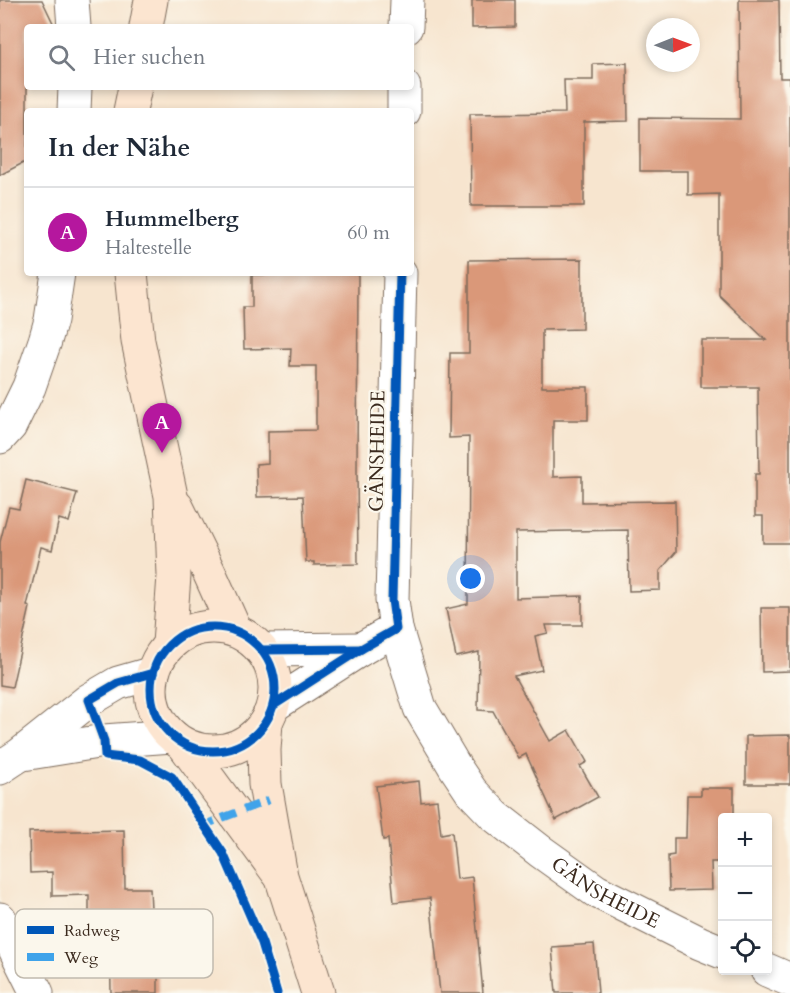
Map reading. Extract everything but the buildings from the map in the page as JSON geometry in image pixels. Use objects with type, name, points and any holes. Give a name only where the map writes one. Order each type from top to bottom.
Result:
[{"type":"street","points":[[72,0],[74,24]]},
{"type":"street","points":[[147,24],[151,0]]},
{"type":"street","points":[[406,24],[407,0]]},
{"type":"street","points":[[74,108],[75,90]]},
{"type":"street","points":[[131,108],[134,90]]},
{"type":"street","points":[[404,90],[404,108]]},
{"type":"street","points":[[0,437],[10,426],[45,341],[51,320],[58,276]]},
{"type":"street","points":[[131,276],[138,341],[171,496],[174,576],[170,644]]},
{"type":"street","name":"GÄNSHEIDE","points":[[400,276],[392,600],[396,629],[420,708],[471,791],[495,816],[596,891],[718,950]]},
{"type":"street","points":[[171,496],[235,630]]},
{"type":"street","points":[[281,876],[178,740],[160,723],[153,707],[150,690],[159,657],[170,644],[200,627],[218,626],[235,630],[250,638],[262,650],[274,676],[275,690],[264,750],[266,784],[281,876],[318,993]]},
{"type":"street","points":[[11,761],[104,741],[178,740],[201,751],[220,752],[238,746],[254,736],[270,713],[361,649],[396,629]]},
{"type":"street","points":[[262,650],[361,649]]},
{"type":"street","points":[[11,761],[89,700],[118,683],[153,673]]},
{"type":"street","points":[[0,919],[15,949]]},
{"type":"street","points":[[772,972],[790,980]]},
{"type":"street","points":[[30,978],[37,993]]},
{"type":"marked path","points":[[206,828],[204,825],[269,800]]},
{"type":"cycle path","points":[[274,705],[396,629],[392,600],[400,276]]},
{"type":"cycle path","points":[[213,627],[237,631],[257,645],[271,665],[275,689],[271,713],[257,733],[237,747],[213,751],[189,747],[169,733],[155,713],[151,689],[155,665],[169,645],[189,631],[213,627]]},
{"type":"cycle path","points":[[262,650],[361,649]]},
{"type":"cycle path","points":[[153,673],[118,683],[89,700],[104,741],[105,756],[140,760],[172,777],[223,853],[262,943],[277,993]]},
{"type":"place","name":"Hummelberg","points":[[162,453]]}]
